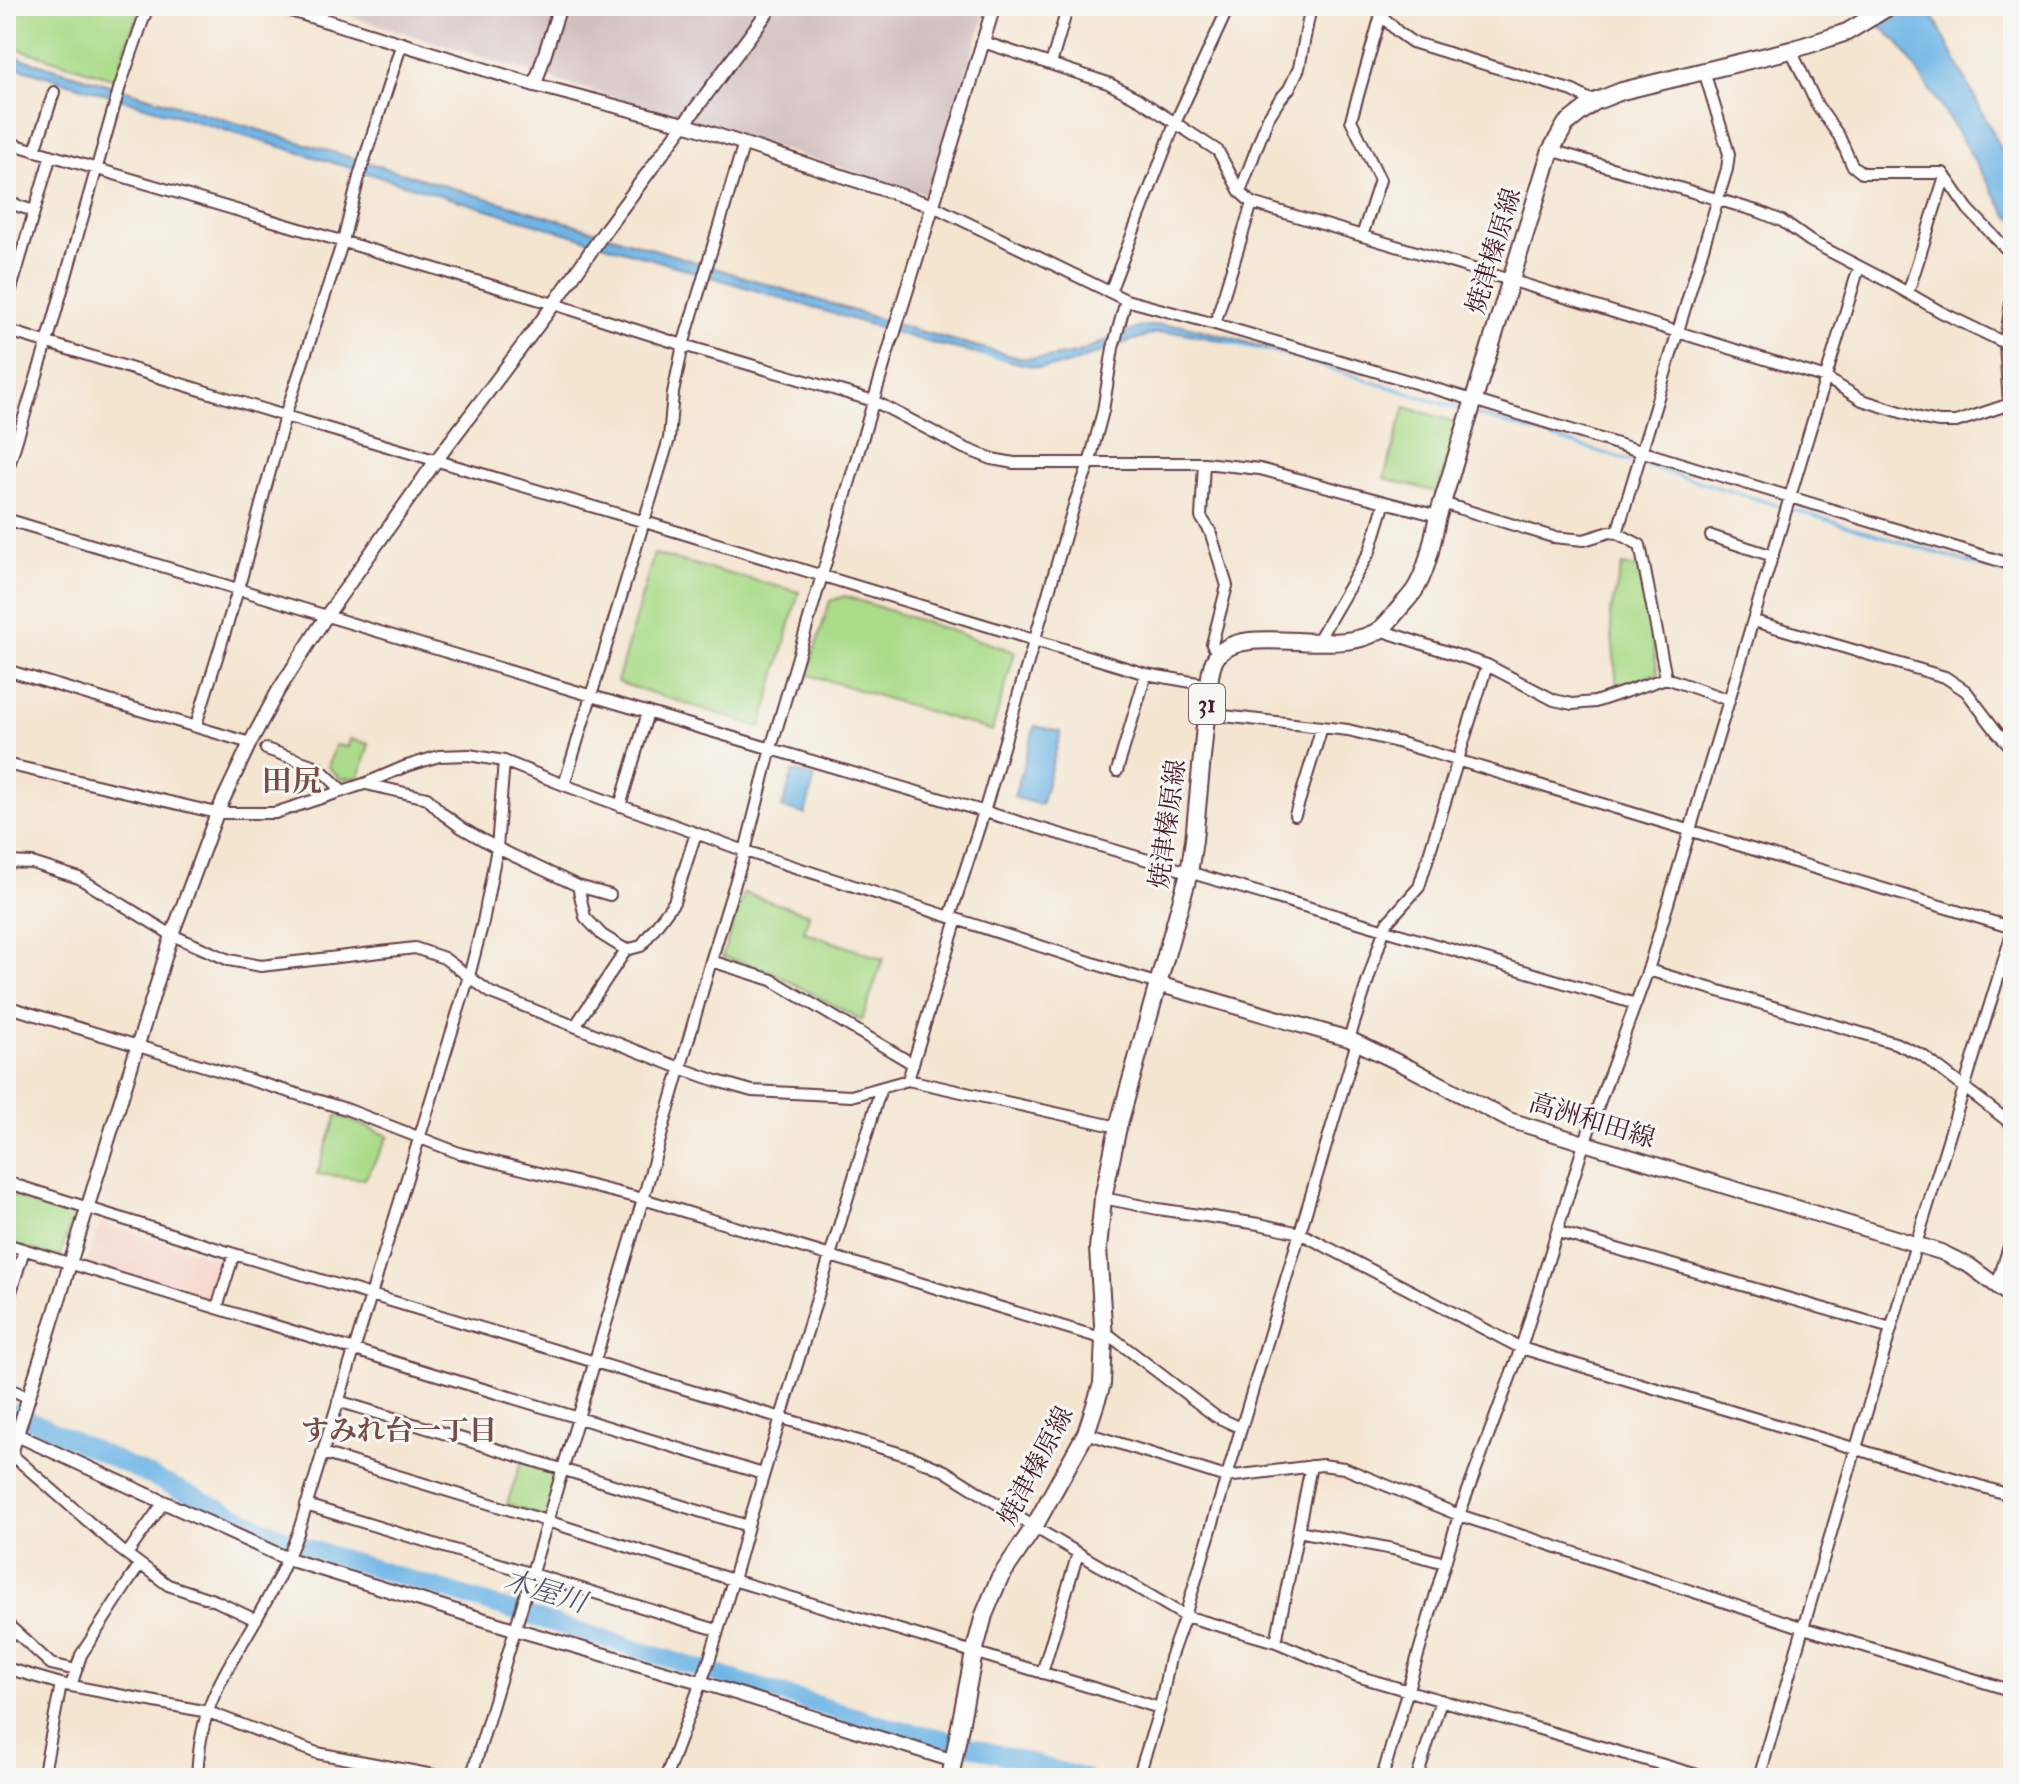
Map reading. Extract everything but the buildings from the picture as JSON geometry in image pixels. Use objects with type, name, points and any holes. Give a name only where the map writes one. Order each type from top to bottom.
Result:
[{"type":"main road","name":"焼津榛原線","points":[[1380,630],[1414,591],[1423,573],[1551,150],[1566,124],[1594,102],[1622,91],[1791,50],[1847,32],[1890,6]]},
{"type":"main road","name":"31","points":[[1218,655],[1233,645],[1261,640],[1342,642],[1364,638],[1380,630]]},
{"type":"main road","name":"焼津榛原線","points":[[954,1764],[984,1615],[999,1579],[1034,1527],[1086,1433],[1102,1384],[1104,1335],[1098,1249],[1103,1198],[1118,1127],[1189,873],[1209,685],[1218,655]]},
{"type":"main road","name":"高洲和田線","points":[[1158,984],[1353,1040],[1509,1120],[1941,1252],[1970,1266],[2013,1298]]},
{"type":"street","points":[[6,475],[120,86],[148,6]]},
{"type":"street","points":[[278,6],[535,85],[684,124],[933,206],[1126,300],[1473,400],[2013,565]]},
{"type":"street","points":[[535,85],[560,6]]},
{"type":"street","points":[[6,1470],[14,1430],[29,1400],[172,935],[217,813],[250,743],[278,691],[327,615],[435,462],[772,6]]},
{"type":"street","points":[[471,1778],[745,851],[771,748],[821,577],[994,6]]},
{"type":"street","points":[[1051,64],[1068,6]]},
{"type":"street","points":[[1110,292],[1176,121],[1229,6]]},
{"type":"street","points":[[1240,192],[1268,118],[1289,89],[1299,68],[1311,6]]},
{"type":"street","points":[[1372,6],[1412,42],[1573,91],[1594,102]]},
{"type":"street","points":[[1362,236],[1380,180],[1351,120],[1381,15]]},
{"type":"street","points":[[983,42],[1108,83],[1176,121],[1218,151],[1240,192],[1252,203],[1826,378],[1862,400],[1923,419],[1956,422],[2011,403],[2005,343],[2013,289]]},
{"type":"street","points":[[196,725],[238,590],[285,416],[343,241],[360,173],[402,43]]},
{"type":"street","points":[[1791,50],[1817,105],[1839,136],[1852,165],[1862,173],[1943,173],[1968,209],[2013,256]]},
{"type":"street","points":[[1617,533],[1727,169],[1729,154],[1704,71]]},
{"type":"street","points":[[35,151],[54,92]]},
{"type":"street","points":[[6,142],[874,401],[964,448],[992,459],[1014,463],[1204,463],[1260,469],[1385,502],[1440,509],[1553,537],[1584,540],[1610,532],[1617,533],[1640,545],[1666,678]]},
{"type":"street","points":[[564,785],[669,439],[673,393],[683,345],[744,143]]},
{"type":"street","points":[[1551,150],[1782,221],[1810,241],[2005,343]]},
{"type":"street","points":[[6,306],[11,268],[34,211],[51,155]]},
{"type":"street","points":[[1908,293],[1945,176]]},
{"type":"street","points":[[6,202],[34,211]]},
{"type":"street","points":[[1215,324],[1252,203]]},
{"type":"street","points":[[1382,1778],[1459,1515],[1521,1348],[1584,1144],[1648,970],[1859,267]]},
{"type":"street","points":[[908,1080],[1075,502],[1089,464],[1126,300]]},
{"type":"street","points":[[6,330],[435,462],[645,522],[1146,674],[1209,685]]},
{"type":"street","points":[[1204,463],[1201,517],[1210,531],[1227,586],[1212,644],[1218,655]]},
{"type":"street","points":[[1317,642],[1370,551],[1385,502]]},
{"type":"street","points":[[6,519],[592,696],[1636,1004]]},
{"type":"street","points":[[1711,536],[1773,556]]},
{"type":"street","points":[[1754,621],[1945,677],[1966,691],[2013,749]]},
{"type":"street","points":[[1380,630],[1487,665],[1554,700],[1572,704],[1595,702],[1666,678],[1729,700]]},
{"type":"street","points":[[1138,1778],[1160,1708],[1170,1658],[1300,1233],[1384,929],[1419,887],[1487,665]]},
{"type":"street","points":[[6,670],[250,743]]},
{"type":"street","points":[[1117,771],[1146,674]]},
{"type":"street","points":[[620,806],[648,712]]},
{"type":"street","points":[[1206,714],[1348,730],[1397,742],[2013,929],[1916,1244],[1759,1778]]},
{"type":"street","points":[[1295,815],[1322,727]]},
{"type":"street","points":[[266,749],[318,767],[343,791]]},
{"type":"street","points":[[6,764],[217,813],[275,813],[439,756],[469,755],[504,761],[745,851],[1158,984]]},
{"type":"street","points":[[197,1778],[208,1712],[226,1669],[256,1620],[298,1533],[469,976],[497,848],[504,761]]},
{"type":"street","points":[[364,784],[427,798],[462,828],[497,848],[578,886],[610,895]]},
{"type":"street","points":[[575,1026],[626,950],[641,946],[674,902],[696,833]]},
{"type":"street","points":[[6,862],[32,863],[79,878],[172,935],[229,960],[261,966],[415,948],[444,958],[491,993],[680,1068],[752,1091],[851,1096],[908,1080],[1118,1127]]},
{"type":"street","points":[[578,886],[585,917],[602,935],[626,950]]},
{"type":"street","points":[[711,961],[772,980],[913,1064]]},
{"type":"street","points":[[1648,970],[1895,1043],[1922,1055],[2013,1125]]},
{"type":"street","points":[[6,1006],[346,1109],[459,1153],[643,1199],[1104,1335],[1215,1416],[1241,1428]]},
{"type":"street","points":[[667,1778],[710,1658],[881,1088]]},
{"type":"street","points":[[6,1182],[234,1254],[912,1457],[945,1471],[1185,1616],[1276,1642],[1357,1676],[1708,1778]]},
{"type":"street","points":[[1103,1198],[1300,1233],[1521,1348],[2013,1496]]},
{"type":"street","points":[[1558,1232],[1891,1328]]},
{"type":"street","points":[[1997,1285],[2013,1234]]},
{"type":"street","points":[[6,1244],[763,1474]]},
{"type":"street","points":[[6,1308],[24,1250]]},
{"type":"street","points":[[217,1308],[234,1254]]},
{"type":"street","points":[[6,1387],[29,1400]]},
{"type":"street","points":[[338,1401],[748,1526]]},
{"type":"street","points":[[14,1430],[288,1559],[514,1629],[702,1678],[954,1764]]},
{"type":"street","points":[[1086,1433],[1226,1477],[1322,1465],[1344,1468],[1459,1515],[1804,1628],[2013,1691]]},
{"type":"street","points":[[10,1453],[127,1554],[168,1585],[216,1601],[256,1620]]},
{"type":"street","points":[[322,1453],[1160,1708]]},
{"type":"street","points":[[1276,1642],[1311,1466]]},
{"type":"street","points":[[127,1554],[164,1502]]},
{"type":"street","points":[[306,1505],[717,1630]]},
{"type":"street","points":[[1298,1531],[1393,1549],[1445,1563]]},
{"type":"street","points":[[1042,1673],[1078,1553]]},
{"type":"street","points":[[43,1778],[66,1685],[81,1655],[140,1564]]},
{"type":"street","points":[[6,1623],[51,1664],[76,1670]]},
{"type":"street","points":[[6,1668],[66,1685],[208,1712],[317,1753],[449,1778]]},
{"type":"street","points":[[1417,1778],[1441,1700]]},
{"type":"shaded area","points":[[317,6],[988,6],[926,194]]},
{"type":"shaded area","points":[[100,1223],[226,1261],[213,1303],[87,1264]]},
{"type":"green space","points":[[18,6],[140,6],[115,79],[6,45],[6,15]]},
{"type":"green space","points":[[1405,407],[1458,423],[1437,492],[1384,478]]},
{"type":"green space","points":[[654,554],[799,592],[761,727],[617,682]]},
{"type":"green space","points":[[1622,565],[1638,568],[1658,673],[1617,686],[1610,615]]},
{"type":"green space","points":[[845,596],[1015,652],[992,731],[807,674],[830,601]]},
{"type":"green space","points":[[350,739],[369,744],[359,777],[341,779],[328,767],[335,745],[348,747]]},
{"type":"green space","points":[[744,893],[809,914],[804,932],[883,959],[862,1020],[768,970],[722,957]]},
{"type":"green space","points":[[337,1115],[389,1136],[365,1179],[317,1174]]},
{"type":"green space","points":[[6,1193],[73,1213],[60,1258],[6,1242]]},
{"type":"green space","points":[[522,1460],[559,1471],[545,1517],[507,1504]]},
{"type":"water","points":[[1857,6],[1929,8],[2013,172],[2013,219],[2008,216],[1898,42]]},
{"type":"water","points":[[6,54],[915,330],[1020,358],[1076,353],[1141,327],[1157,325],[1182,325],[1283,354],[1180,332],[1156,333],[1067,365],[1040,368],[927,342],[6,64]]},
{"type":"water","points":[[1035,726],[1061,732],[1041,805],[1014,797]]},
{"type":"water","points":[[793,771],[815,777],[805,814],[782,808]]},
{"type":"waterway","points":[[1227,342],[1283,354],[1466,411]]},
{"type":"waterway","points":[[983,355],[1007,360]]},
{"type":"waterway","points":[[1477,415],[1634,462]]},
{"type":"waterway","points":[[1641,464],[1783,507]]},
{"type":"waterway","points":[[1791,509],[2013,576]]},
{"type":"waterway","name":"木屋川","points":[[6,1409],[299,1545],[896,1729],[934,1736],[1085,1778]]},
{"type":"district","name":"田尻","points":[[292,781]]},
{"type":"district","name":"すみれ台一丁目","points":[[399,1431]]}]
